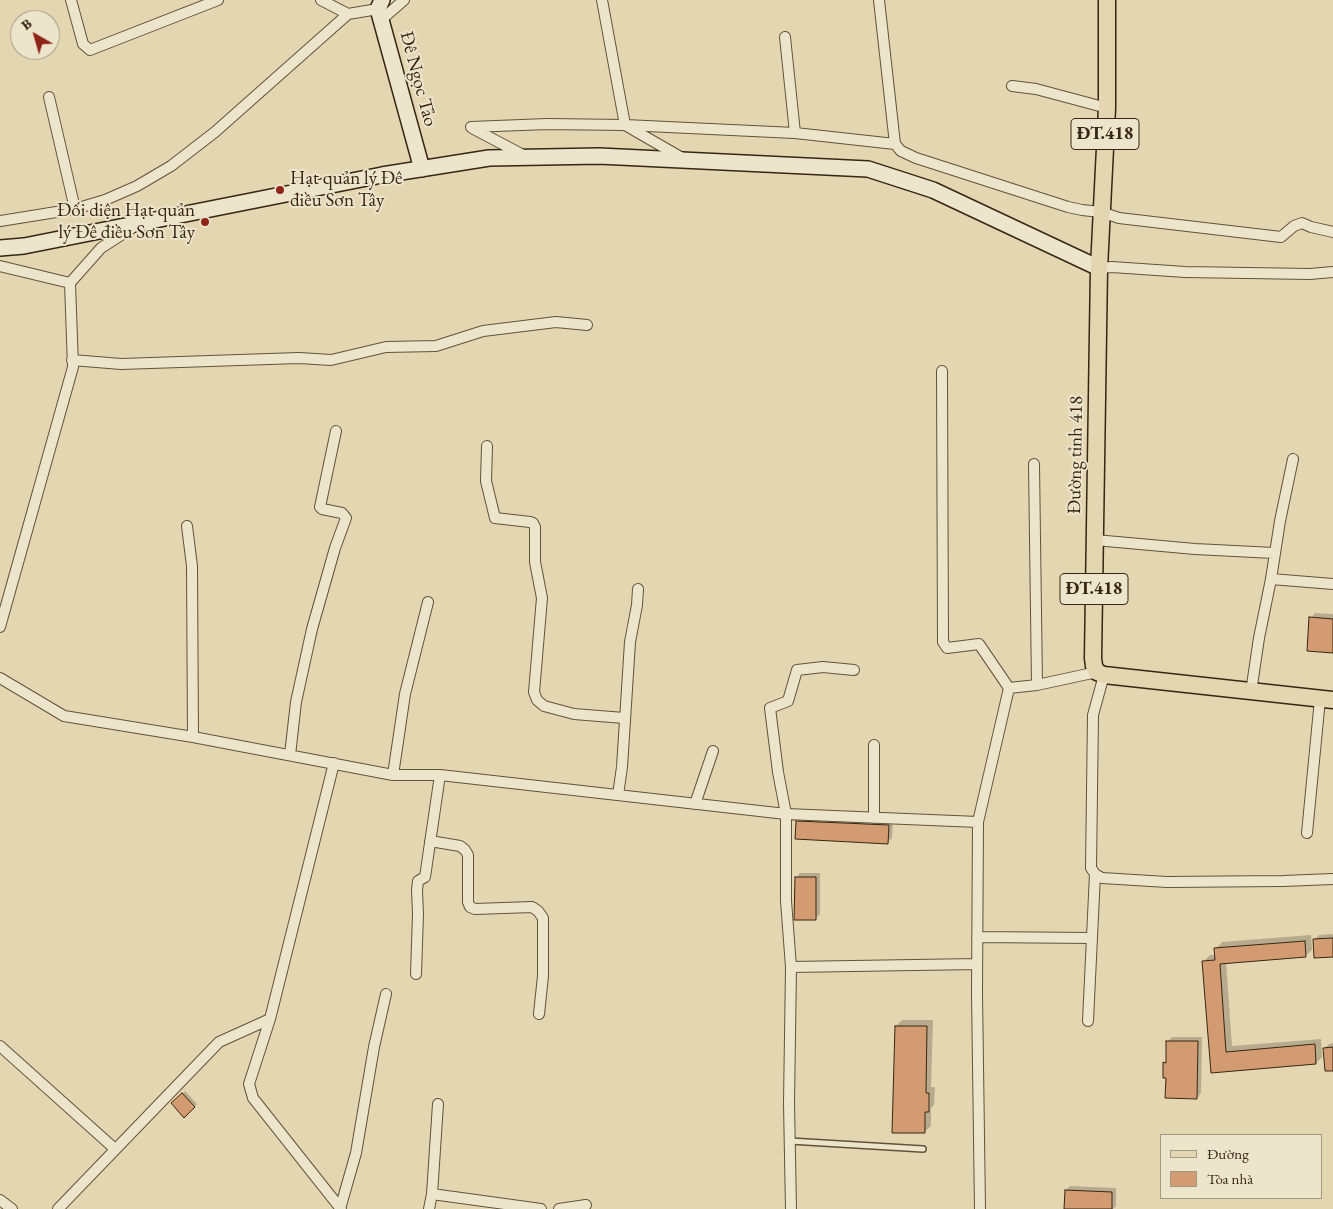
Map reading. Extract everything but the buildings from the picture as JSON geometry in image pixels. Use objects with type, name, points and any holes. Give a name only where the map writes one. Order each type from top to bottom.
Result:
[{"type":"main road","name":"Đường tỉnh 418","points":[[1100,674],[1092,658],[1096,540],[1098,268],[1107,108],[1107,0]]},
{"type":"main road","name":"Đê Ngọc Tảo","points":[[381,10],[422,169]]},
{"type":"main road","points":[[0,248],[24,246],[422,169],[489,158],[599,156],[868,169],[933,190],[1098,268]]},
{"type":"main road","points":[[1100,674],[1327,700]]},
{"type":"street","points":[[71,0],[83,44],[90,50],[218,0]]},
{"type":"street","points":[[321,0],[348,14],[381,10],[404,0]]},
{"type":"street","points":[[602,0],[625,125]]},
{"type":"street","points":[[879,0],[896,144],[901,151],[916,158],[1068,206],[1101,212],[1119,218],[1281,237],[1294,226],[1302,223],[1311,228],[1333,232]]},
{"type":"street","points":[[0,219],[75,209],[113,197],[137,186],[171,166],[215,132],[348,14]]},
{"type":"street","points":[[785,36],[795,133]]},
{"type":"street","points":[[1012,86],[1036,89],[1107,108]]},
{"type":"street","points":[[49,97],[75,209]]},
{"type":"street","points":[[527,157],[471,128],[547,124],[625,125],[795,133],[896,144]]},
{"type":"street","points":[[625,125],[687,160]]},
{"type":"street","points":[[0,627],[73,367],[70,283],[101,248],[142,222]]},
{"type":"street","points":[[0,266],[70,283]]},
{"type":"street","points":[[1098,268],[1280,274],[1333,272]]},
{"type":"street","points":[[72,360],[121,364],[299,358],[331,360],[386,347],[436,346],[483,331],[556,322],[586,326]]},
{"type":"street","points":[[942,371],[943,642],[947,648],[979,644],[1009,688],[978,822],[977,964],[980,1209]]},
{"type":"street","points":[[290,756],[296,702],[312,629],[335,548],[346,518],[342,514],[320,507],[336,431]]},
{"type":"street","points":[[487,446],[486,481],[495,518],[530,522],[535,527],[535,562],[542,598],[534,692],[536,700],[544,706],[574,714],[624,718]]},
{"type":"street","points":[[1251,692],[1274,553],[1293,460]]},
{"type":"street","points":[[1034,464],[1037,685]]},
{"type":"street","points":[[187,526],[192,566],[193,737]]},
{"type":"street","points":[[1096,540],[1195,549],[1274,553]]},
{"type":"street","points":[[1271,579],[1333,584]]},
{"type":"street","points":[[618,795],[630,642],[638,589]]},
{"type":"street","points":[[392,775],[404,694],[428,602]]},
{"type":"street","points":[[791,1209],[789,1034],[791,968],[786,900],[786,814],[778,772],[770,708],[788,701],[791,697],[797,670],[823,666],[854,670]]},
{"type":"street","points":[[1009,688],[1100,674],[1094,715],[1091,868],[1095,874],[1102,878],[1167,882],[1333,879]]},
{"type":"street","points":[[0,678],[64,716],[193,737],[392,775],[440,775],[786,814],[978,822]]},
{"type":"street","points":[[1307,833],[1327,700]]},
{"type":"street","points":[[874,745],[874,818]]},
{"type":"street","points":[[695,804],[713,751]]},
{"type":"street","points":[[334,763],[270,1019],[249,1084],[253,1098],[340,1209]]},
{"type":"street","points":[[416,974],[418,881],[425,877],[440,775]]},
{"type":"street","points":[[430,841],[460,846],[466,850],[468,855],[468,902],[470,907],[475,909],[532,907],[543,918],[543,976],[539,1014]]},
{"type":"street","points":[[1088,1020],[1095,874]]},
{"type":"street","points":[[977,937],[1092,938]]},
{"type":"street","points":[[791,968],[977,964]]},
{"type":"street","points":[[340,1209],[356,1153],[374,1047],[386,994]]},
{"type":"street","points":[[58,1209],[219,1042],[270,1019]]},
{"type":"street","points":[[0,1046],[115,1149]]},
{"type":"street","points":[[429,1209],[432,1194],[438,1104]]},
{"type":"street","points":[[432,1194],[541,1209]]},
{"type":"street","points":[[0,1200],[12,1209]]},
{"type":"street","points":[[559,1209],[586,1205]]},
{"type":"lane","points":[[790,1141],[923,1149]]},
{"type":"place","name":"Hạt quản lý Đê điều Sơn Tây","points":[[280,190]]},
{"type":"place","name":"Đối diện Hạt quản lý Đê điều Sơn Tây","points":[[205,222]]}]
